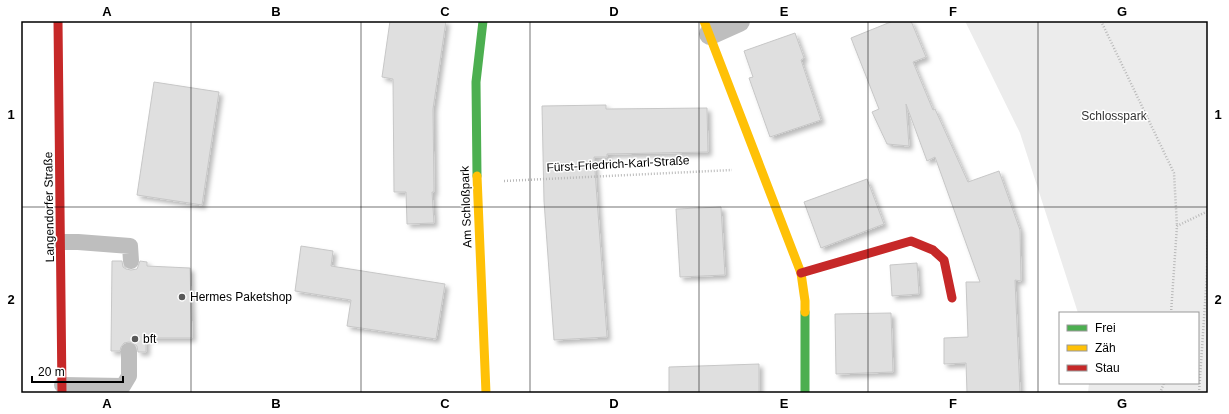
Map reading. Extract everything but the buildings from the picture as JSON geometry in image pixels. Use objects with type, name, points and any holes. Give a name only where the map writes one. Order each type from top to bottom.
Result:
[{"type":"street","name":"Langendorfer Straße","points":[[58,21],[62,389]]},
{"type":"street","name":"Am Schloßpark","points":[[483,21],[476,82],[477,182],[486,393]]},
{"type":"street","points":[[739,21],[707,27],[801,273],[805,301],[805,393]]},
{"type":"street","points":[[801,273],[910,241],[933,250],[944,260],[952,298]]},
{"type":"lane","points":[[61,242],[130,246],[131,261]]},
{"type":"lane","points":[[62,389],[123,386],[129,376],[129,352]]},
{"type":"path","points":[[1101,21],[1174,173],[1177,226],[1171,312]]},
{"type":"path","name":"Fürst-Friedrich-Karl-Straße","points":[[477,182],[760,169]]},
{"type":"path","points":[[1177,226],[1208,211],[1207,274],[1199,393]]},
{"type":"green space","name":"Schlosspark","points":[[965,21],[1208,21],[1208,393],[1088,393],[1089,384],[1199,384],[1199,312],[1078,312],[1020,133]]},
{"type":"traffic: fast","points":[[477,176],[476,82],[483,21]]},
{"type":"traffic: fast","points":[[805,312],[805,393]]},
{"type":"traffic: slow","points":[[704,21],[801,273],[805,312]]},
{"type":"traffic: slow","points":[[477,176],[486,393]]},
{"type":"traffic: jam","points":[[58,21],[62,393]]},
{"type":"traffic: jam","points":[[801,273],[911,241],[933,250],[944,260],[952,298]]},
{"type":"place","name":"Hermes Paketshop","points":[[182,297]]},
{"type":"place","name":"bft","points":[[135,339]]}]
